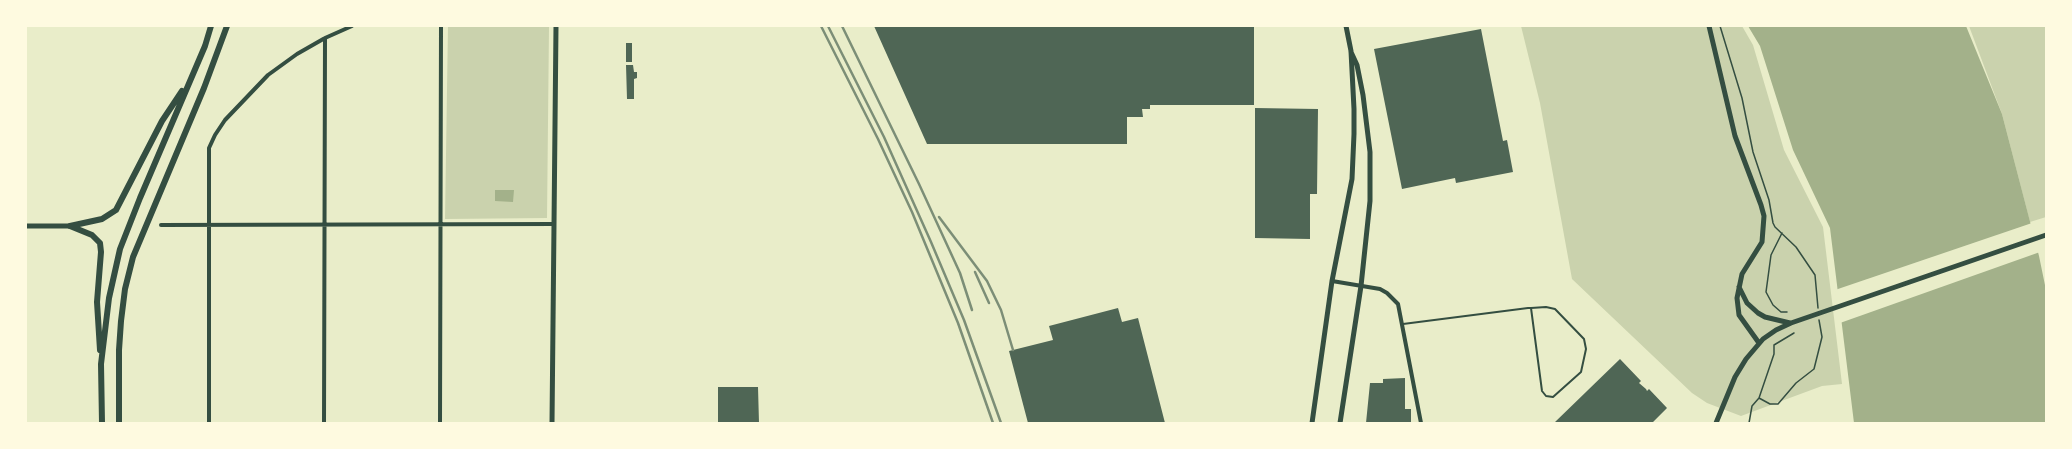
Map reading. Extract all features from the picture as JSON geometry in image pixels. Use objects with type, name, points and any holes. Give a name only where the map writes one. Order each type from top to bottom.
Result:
[{"type":"main road","points":[[100,364],[109,298],[120,249],[140,198],[205,46],[211,26]]},
{"type":"main road","points":[[119,423],[119,350],[121,321],[125,288],[133,257],[204,88],[227,26]]},
{"type":"main road","points":[[70,226],[102,219],[116,210],[162,121],[191,77]]},
{"type":"main road","points":[[70,226],[92,235],[100,243],[101,252],[97,302],[102,423]]},
{"type":"street","points":[[208,423],[210,225],[209,148],[214,135],[225,120],[268,75],[297,54],[325,38],[352,26]]},
{"type":"street","points":[[440,423],[441,26]]},
{"type":"street","points":[[552,423],[556,26]]},
{"type":"street","points":[[1312,423],[1332,281],[1352,179],[1354,134],[1351,51],[1346,26]]},
{"type":"street","points":[[1709,26],[1735,136],[1762,205],[1764,216],[1762,242],[1742,274],[1737,298],[1739,315],[1759,343]]},
{"type":"street","points":[[324,423],[325,38]]},
{"type":"street","points":[[1340,423],[1361,286],[1370,201],[1370,152],[1359,72],[1351,51]]},
{"type":"street","points":[[161,225],[554,224]]},
{"type":"street","points":[[26,226],[70,226]]},
{"type":"street","points":[[1716,423],[1740,368],[1759,343],[1769,334],[1791,323],[2046,234]]},
{"type":"street","points":[[1332,281],[1380,289],[1393,297],[1398,304],[1421,423]]},
{"type":"street","points":[[1739,287],[1747,303],[1758,313],[1765,317],[1791,323]]},
{"type":"lane","points":[[1403,324],[1531,308],[1546,307],[1555,309],[1584,339],[1586,349],[1581,372],[1553,397],[1546,396],[1542,390],[1531,308]]},
{"type":"path","points":[[1720,26],[1742,98],[1753,152],[1770,200],[1773,223],[1775,227],[1801,253],[1815,275],[1818,309]]},
{"type":"path","points":[[1782,233],[1772,255],[1766,292],[1773,306],[1781,312],[1786,312]]},
{"type":"path","points":[[1759,398],[1770,404],[1778,404],[1796,383],[1814,369],[1822,337],[1818,315]]},
{"type":"path","points":[[1749,423],[1752,406],[1759,398],[1774,354],[1774,345],[1794,333]]},
{"type":"shaded area","points":[[448,26],[549,26],[547,218],[445,219]]},
{"type":"shaded area","points":[[1521,26],[1742,26],[1753,45],[1784,150],[1823,227],[1842,384],[1822,386],[1741,416],[1707,403],[1692,393],[1572,279],[1540,103]]},
{"type":"shaded area","points":[[1748,26],[1966,26],[2002,114],[2039,256],[2046,290],[2046,423],[1854,423],[1830,228],[1793,150],[1760,46]]},
{"type":"shaded area","points":[[1969,26],[2046,26],[2046,217],[2030,222],[2002,114]]},
{"type":"shaded area","points":[[495,190],[514,190],[513,202],[495,201]]},
{"type":"pier","points":[[2032,223],[2040,252],[1840,323],[1835,290]]},
{"type":"building","points":[[874,26],[1254,26],[1254,105],[1150,105],[1150,109],[1142,109],[1143,117],[1127,117],[1127,144],[927,144]]},
{"type":"building","points":[[1481,29],[1503,141],[1507,140],[1513,172],[1456,183],[1455,178],[1402,189],[1374,49]]},
{"type":"building","points":[[626,43],[632,43],[632,62],[626,62]]},
{"type":"building","points":[[626,65],[633,65],[634,72],[637,72],[637,78],[634,79],[634,99],[627,99]]},
{"type":"building","points":[[1255,108],[1318,109],[1317,194],[1310,194],[1310,239],[1255,238]]},
{"type":"building","points":[[1118,308],[1122,322],[1138,318],[1165,423],[1028,423],[1009,351],[1053,340],[1049,326]]},
{"type":"building","points":[[1620,359],[1641,381],[1639,383],[1647,391],[1649,389],[1667,408],[1652,423],[1554,423]]},
{"type":"building","points":[[1405,378],[1405,409],[1411,409],[1411,423],[1366,423],[1370,383],[1383,383],[1383,379]]},
{"type":"building","points":[[718,387],[758,387],[759,423],[718,423]]},
{"type":"railway","points":[[821,26],[878,139],[912,212],[958,323],[993,423]]},
{"type":"railway","points":[[828,26],[884,137],[931,242],[964,320],[1001,423]]},
{"type":"railway","points":[[842,26],[919,184],[960,273],[972,310]]},
{"type":"railway","points":[[939,217],[987,281],[1001,310],[1013,350]]},
{"type":"railway","points":[[975,272],[989,303]]}]
